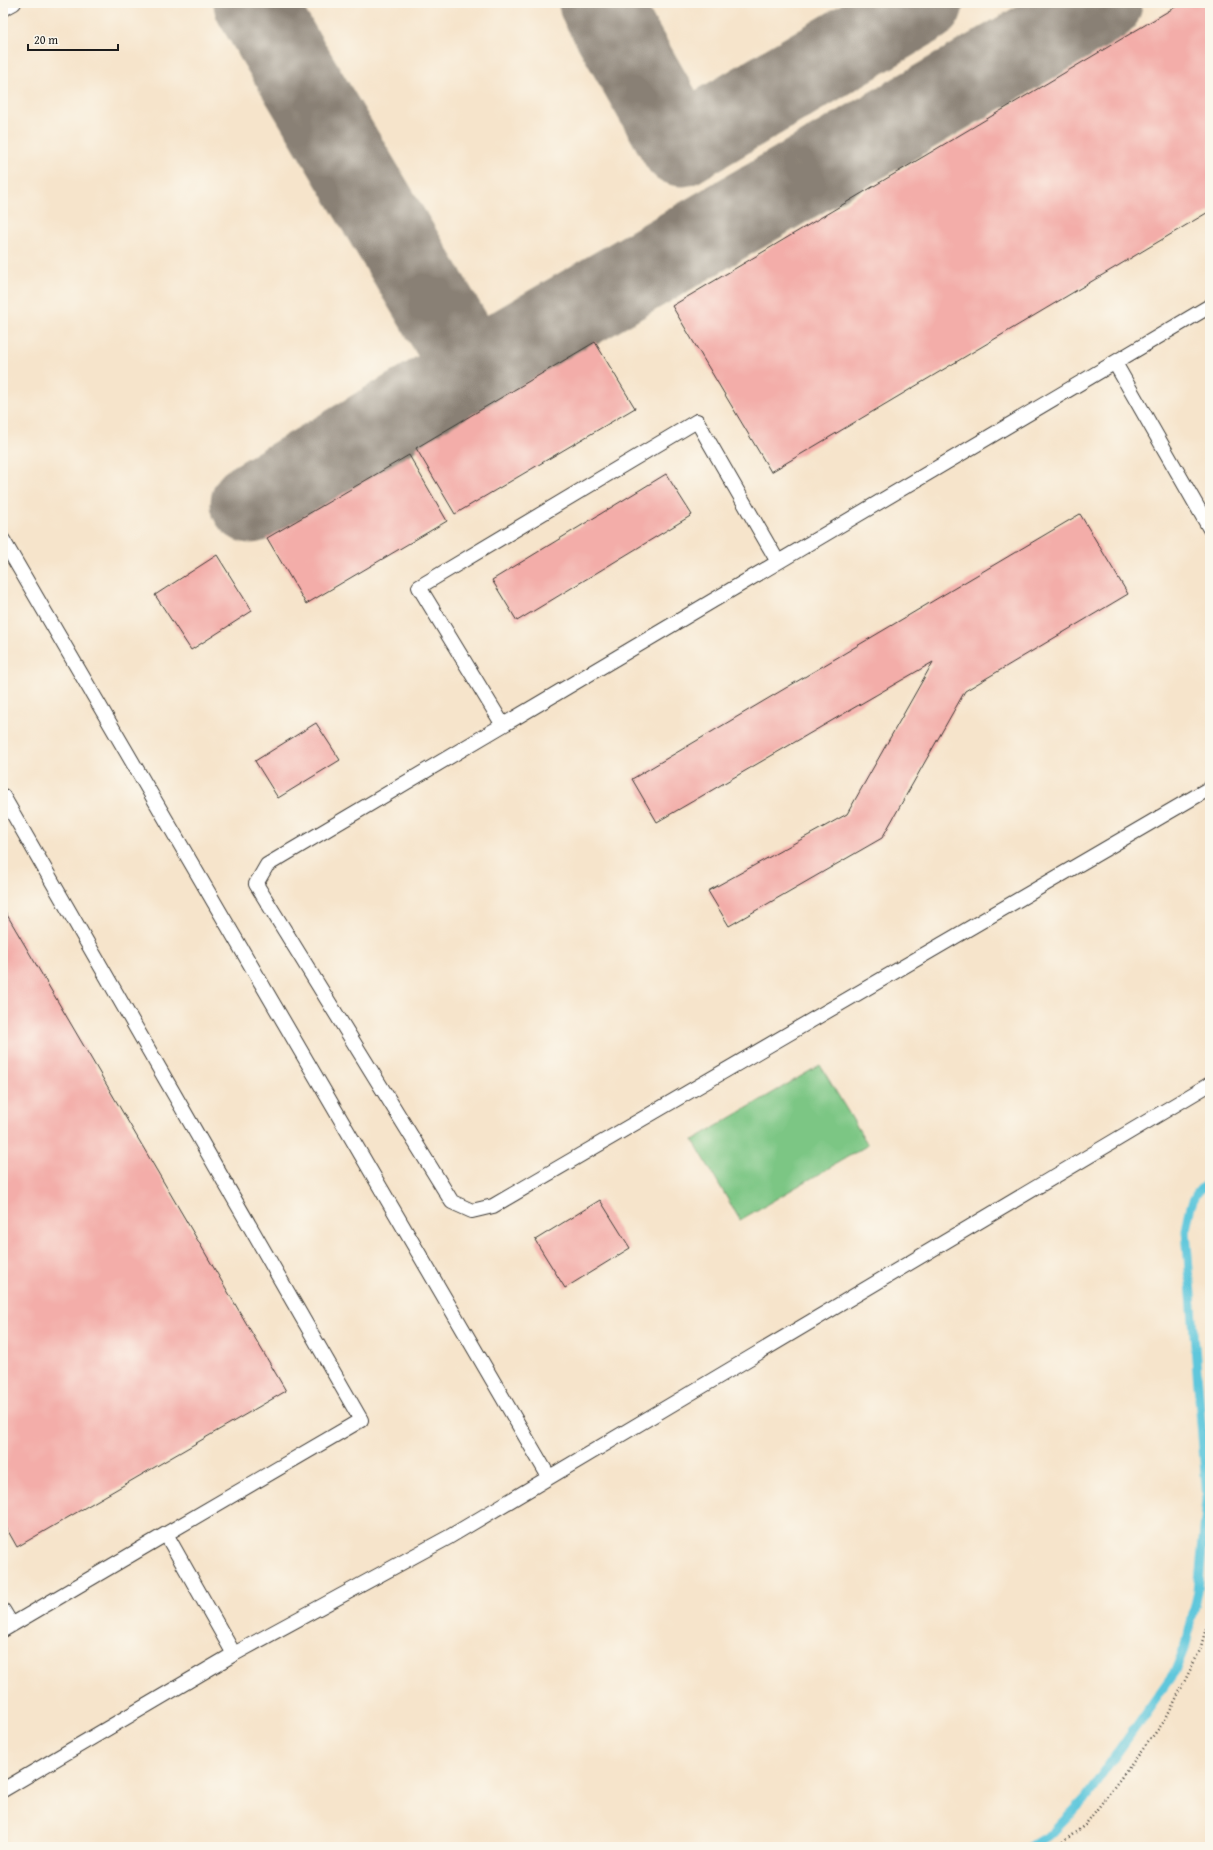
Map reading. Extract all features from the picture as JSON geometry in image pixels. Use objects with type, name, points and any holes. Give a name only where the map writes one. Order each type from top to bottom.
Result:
[{"type":"lane","points":[[3,9],[14,3]]},
{"type":"lane","points":[[1210,306],[267,865],[256,884],[452,1202],[472,1211],[493,1206],[1210,788]]},
{"type":"lane","points":[[1115,363],[1210,529]]},
{"type":"lane","points":[[503,725],[419,587],[697,421],[778,562]]},
{"type":"lane","points":[[3,540],[549,1477]]},
{"type":"lane","points":[[3,796],[361,1420],[7,1627],[3,1610]]},
{"type":"lane","points":[[3,1790],[234,1654],[449,1537],[1210,1084]]},
{"type":"lane","points":[[166,1534],[234,1654]]},
{"type":"path","points":[[1210,1209],[1207,1214],[1210,1261]]},
{"type":"path","points":[[1056,1847],[1085,1825],[1166,1719],[1200,1650],[1210,1614]]},
{"type":"green space","points":[[820,1065],[868,1145],[740,1220],[693,1140]]},
{"type":"building","points":[[1182,3],[1210,3],[1210,211],[771,472],[672,306]]},
{"type":"building","points":[[595,342],[635,408],[455,514],[416,448]]},
{"type":"building","points":[[409,455],[447,521],[306,604],[267,538]]},
{"type":"building","points":[[666,474],[692,515],[517,621],[492,580]]},
{"type":"building","points":[[1080,514],[1128,594],[965,691],[882,838],[729,926],[708,891],[847,814],[933,662],[657,822],[632,779]]},
{"type":"building","points":[[217,555],[252,611],[191,650],[155,595]]},
{"type":"building","points":[[316,723],[340,760],[278,798],[255,761]]},
{"type":"building","points":[[3,908],[286,1391],[17,1547],[3,1522]]},
{"type":"building","points":[[600,1200],[630,1248],[565,1288],[535,1240]]},
{"type":"waterway","points":[[1029,1847],[1052,1833],[1085,1799],[1175,1671],[1186,1644],[1198,1592],[1207,1499],[1186,1231],[1192,1203],[1199,1191],[1210,1183]]},
{"type":"taxiway","points":[[254,3],[473,370]]},
{"type":"taxiway","points":[[599,3],[681,146],[923,3]]},
{"type":"taxiway","points":[[251,503],[473,370],[1102,3]]}]
